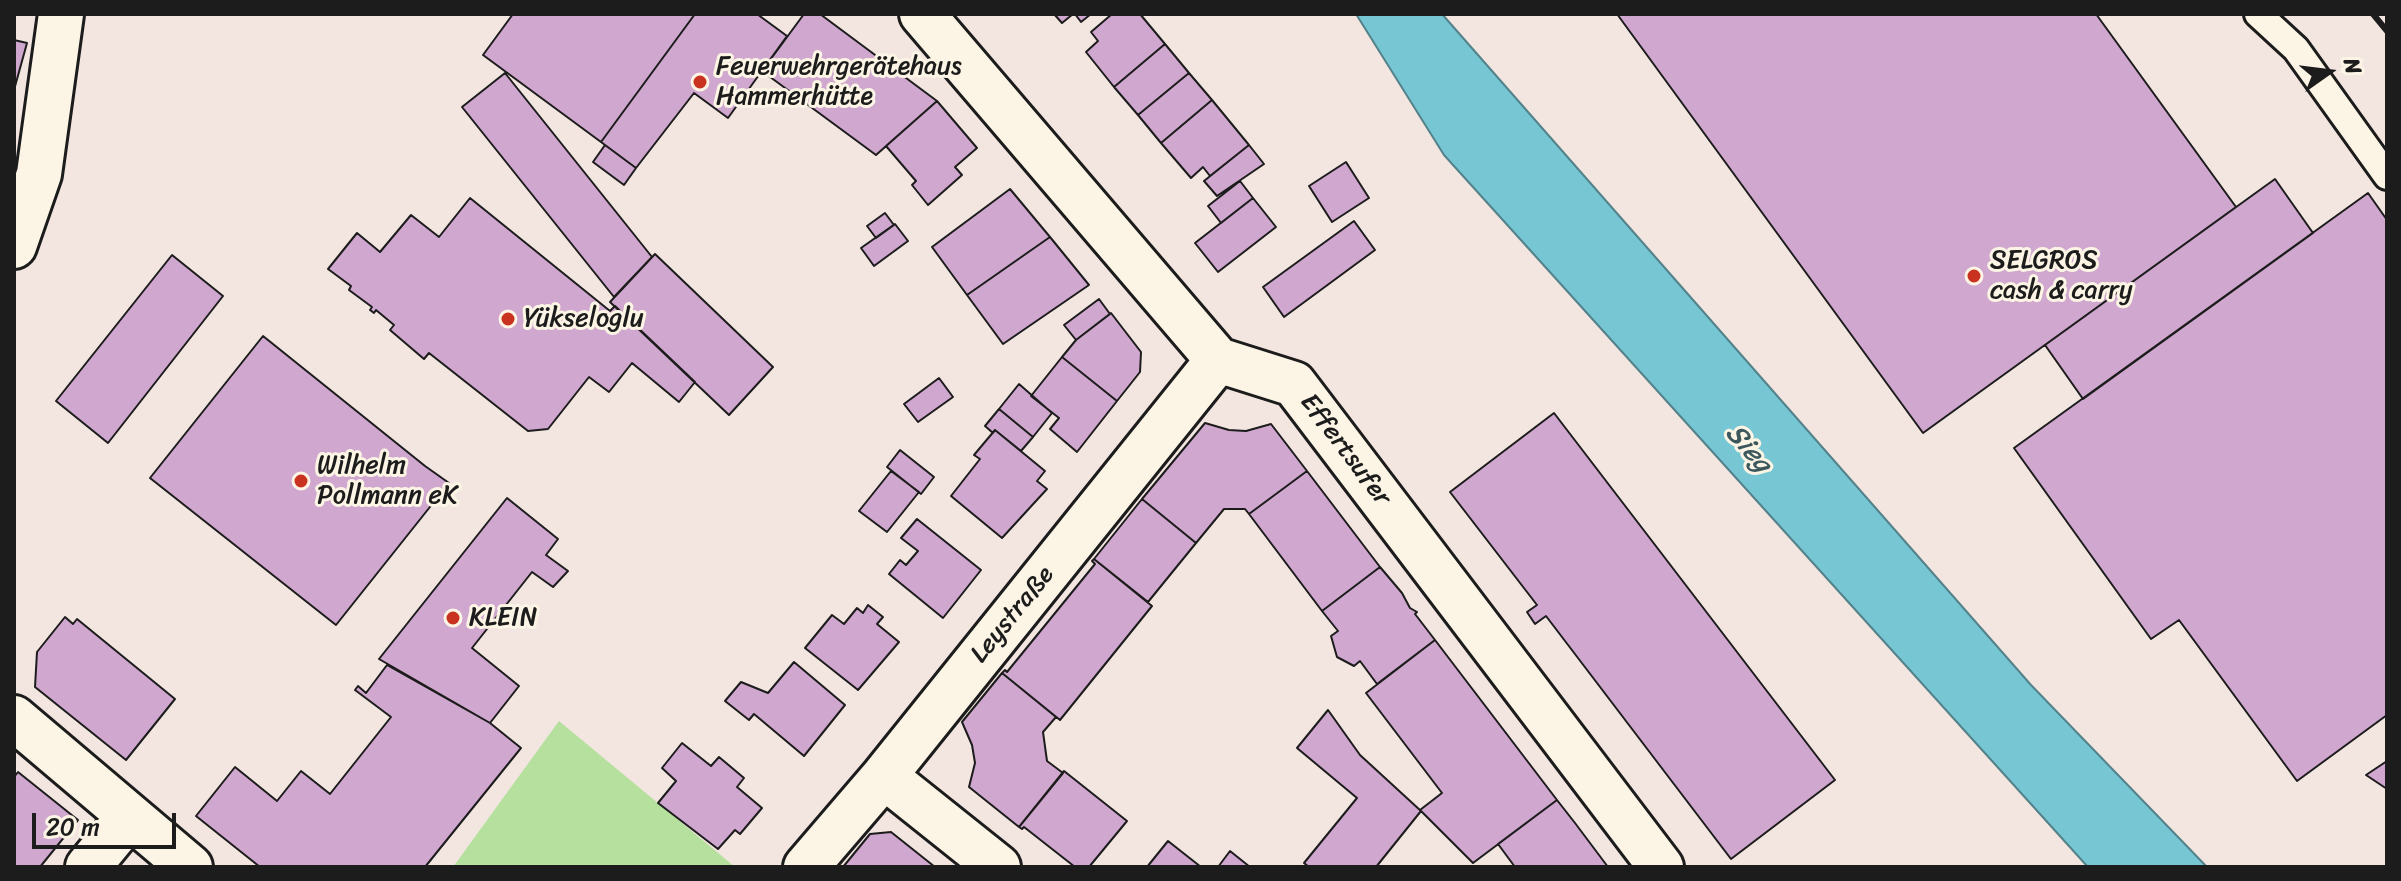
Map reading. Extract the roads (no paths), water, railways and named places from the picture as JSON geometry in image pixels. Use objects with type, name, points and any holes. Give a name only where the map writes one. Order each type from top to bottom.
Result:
[{"type":"street","points":[[14,246],[39,174],[61,14]]},
{"type":"street","points":[[922,14],[1218,360]]},
{"type":"street","name":"Leystraße","points":[[806,867],[884,776],[1218,360]]},
{"type":"street","name":"Effertsufer","points":[[1218,360],[1294,384],[1661,867]]},
{"type":"street","points":[[14,718],[190,867]]},
{"type":"street","points":[[884,776],[998,867]]},
{"type":"street","points":[[88,867],[129,817]]},
{"type":"lane","points":[[2258,14],[2296,49],[2387,176]]},
{"type":"water","name":"Sieg","points":[[1356,14],[1442,14],[2031,685],[2207,867],[2087,866],[1444,155]]},
{"type":"railway","points":[[2373,14],[2387,31]]},
{"type":"place","name":"Feuerwehrgerätehaus Hammerhütte","points":[[700,82]]},
{"type":"place","name":"SELGROS cash & carry","points":[[1974,276]]},
{"type":"place","name":"Yükseloglu","points":[[508,319]]},
{"type":"place","name":"Wilhelm Pollmann eK","points":[[301,481]]},
{"type":"place","name":"KLEIN","points":[[453,618]]}]
